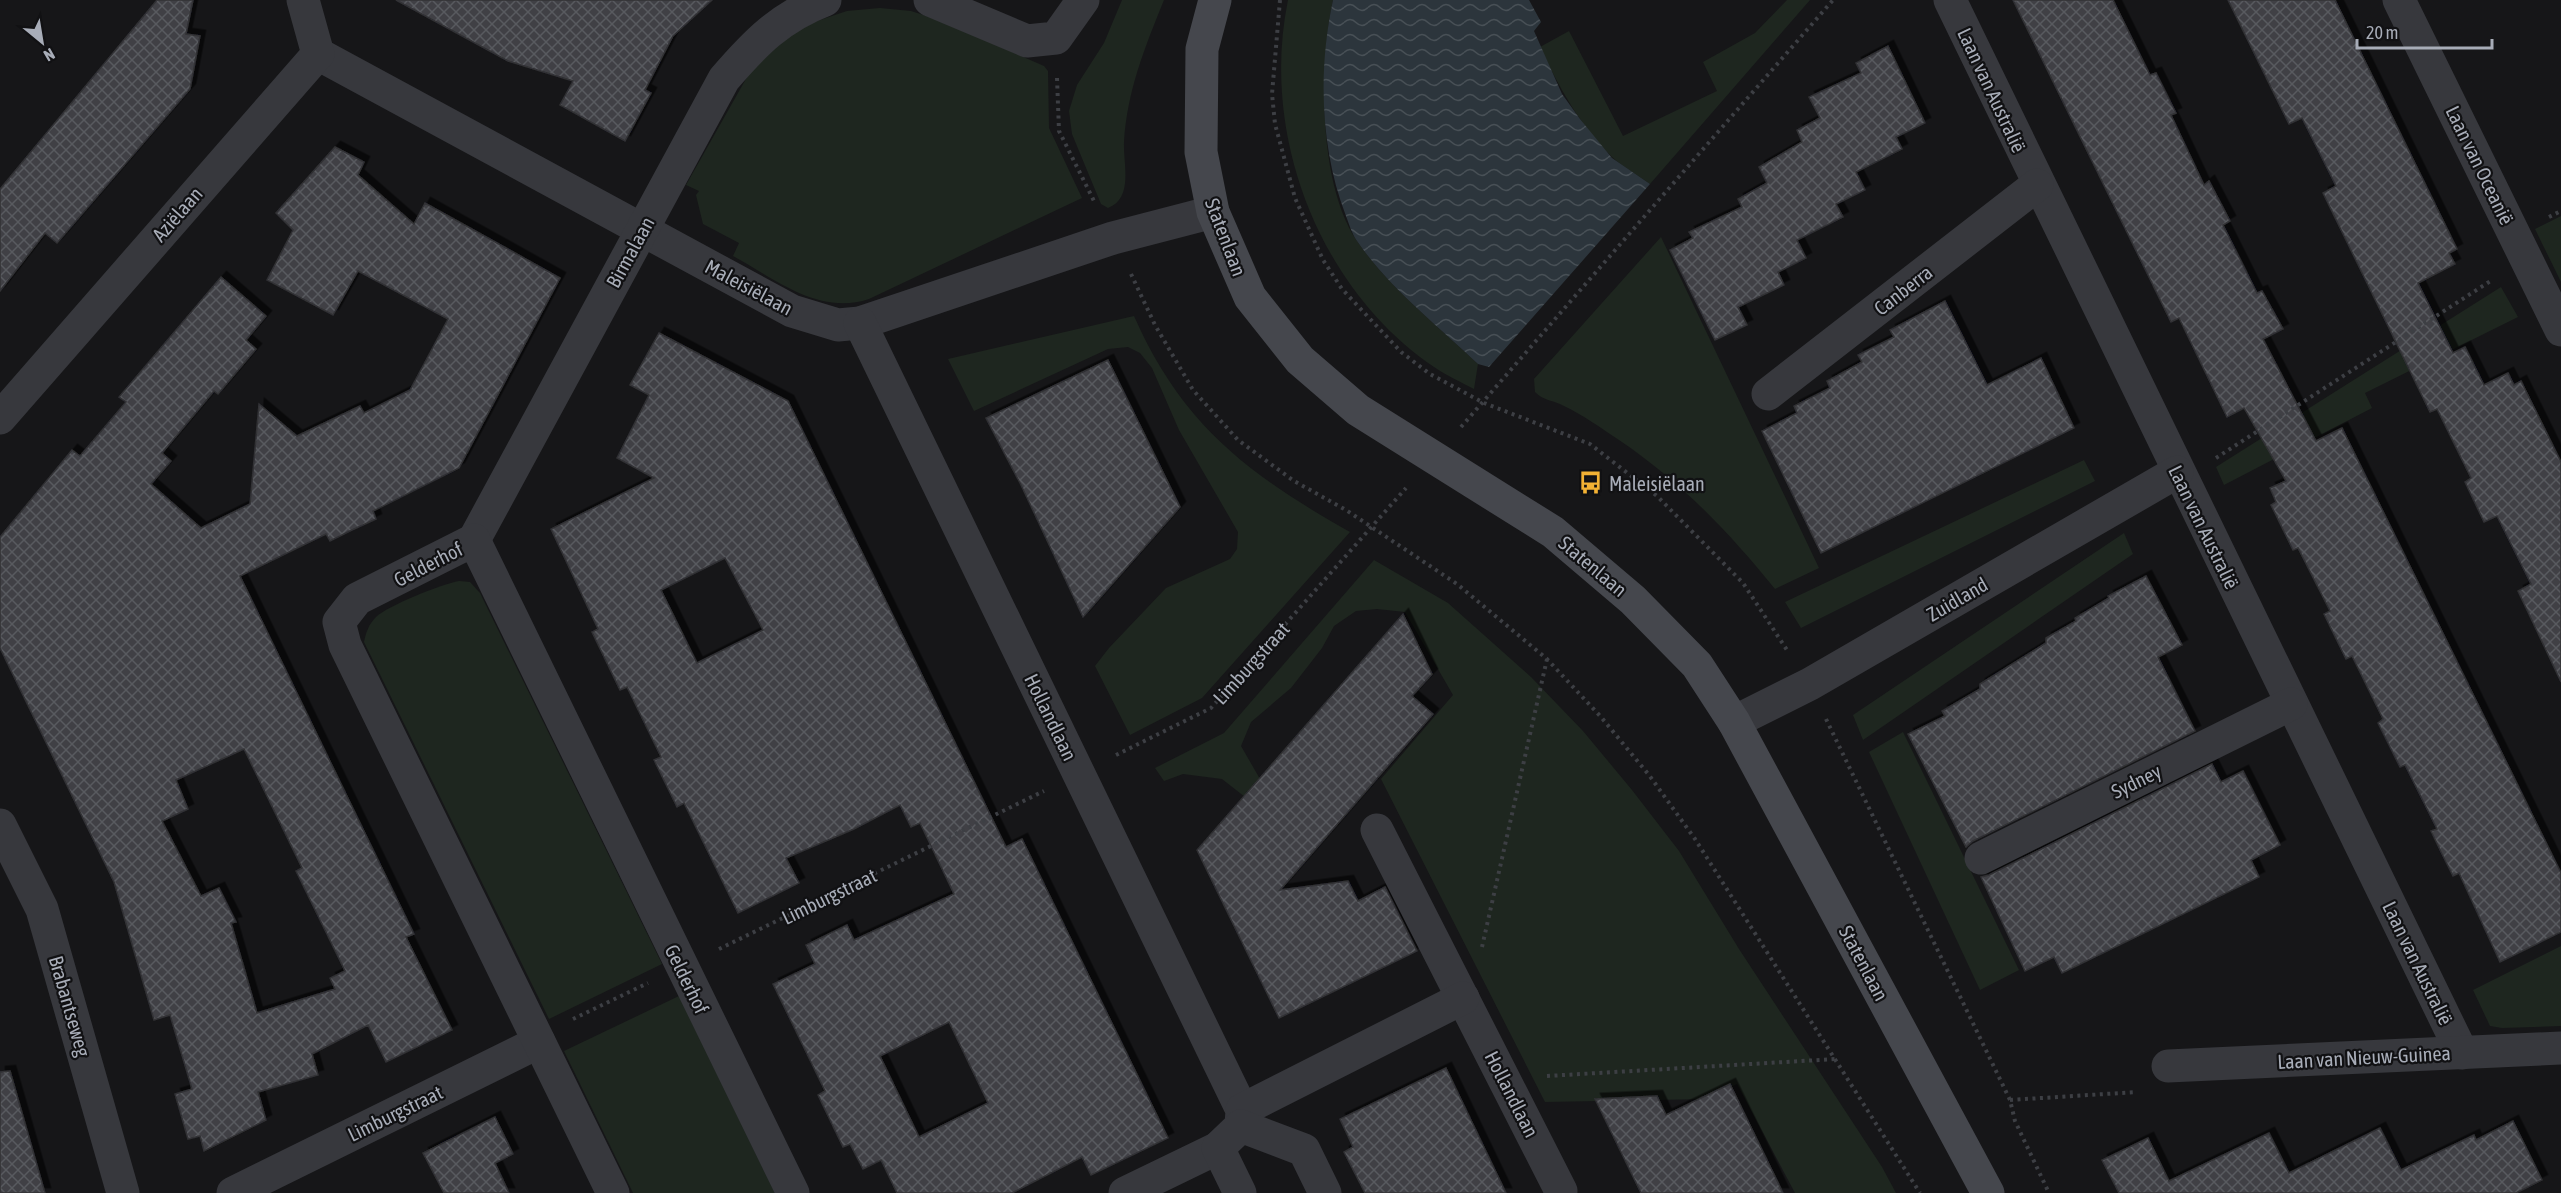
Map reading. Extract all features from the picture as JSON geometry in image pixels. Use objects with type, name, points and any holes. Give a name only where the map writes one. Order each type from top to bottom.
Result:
[{"type":"main road","name":"Statenlaan","points":[[1215,0],[1202,49],[1201,152],[1213,212],[1250,297],[1300,360],[1358,410],[1432,459],[1553,532],[1633,600],[1697,665],[1734,722],[1988,1193]]},
{"type":"street","points":[[303,0],[318,54]]},
{"type":"street","name":"Birmalaan","points":[[474,540],[724,80],[758,40],[800,10],[825,0]]},
{"type":"street","points":[[930,0],[1027,41],[1056,38],[1083,0]]},
{"type":"street","name":"Laan van Australië","points":[[1950,0],[2037,185],[2462,1053]]},
{"type":"street","name":"Laan van Oceanië","points":[[2399,0],[2561,330]]},
{"type":"street","name":"Maleisiëlaan","points":[[318,54],[792,311],[838,325],[860,323],[1113,238],[1213,212]]},
{"type":"street","name":"Aziëlaan","points":[[0,418],[318,54]]},
{"type":"street","name":"Canberra","points":[[1768,394],[2037,185]]},
{"type":"street","name":"Hollandlaan","points":[[860,323],[1078,774],[1234,1128],[1238,1188]]},
{"type":"street","name":"Zuidland","points":[[1734,722],[1809,684],[2177,472]]},
{"type":"street","name":"Gelderhof","points":[[613,1193],[345,645],[339,622],[357,599],[474,540],[793,1193]]},
{"type":"street","name":"Sydney","points":[[1981,858],[2291,704]]},
{"type":"street","name":"Brabantseweg","points":[[0,825],[42,909],[123,1193]]},
{"type":"street","name":"Hollandlaan","points":[[1377,830],[1561,1191]]},
{"type":"street","points":[[1125,1193],[1234,1128],[1463,998]]},
{"type":"street","name":"Limburgstraat","points":[[233,1193],[539,1042]]},
{"type":"street","name":"Laan van Nieuw-Guinea","points":[[2168,1066],[2561,1048]]},
{"type":"street","points":[[1234,1128],[1304,1150],[1325,1193]]},
{"type":"path","name":"Limburgstraat","points":[[539,1042],[555,1028],[1211,708],[1370,527],[1492,394],[1833,0]]},
{"type":"path","points":[[1056,38],[1059,131],[1155,325],[1193,390],[1230,432],[1294,481],[1457,584],[1547,659],[1601,717],[1649,775],[1695,839],[1920,1193]]},
{"type":"path","points":[[2177,472],[2212,460],[2526,259]]},
{"type":"path","points":[[1463,998],[1478,969],[1547,659]]},
{"type":"path","points":[[1504,1080],[1836,1059]]},
{"type":"path","points":[[2010,1100],[2134,1094],[2168,1066]]},
{"type":"shaded area","points":[[1122,0],[1164,0],[1144,52],[1129,105],[1124,142],[1124,189],[1116,203],[1108,208],[1101,204],[1072,134],[1069,111],[1077,85],[1104,43]]},
{"type":"shaded area","points":[[1288,0],[1333,0],[1325,57],[1325,123],[1335,188],[1344,217],[1357,241],[1384,275],[1414,306],[1478,364],[1474,389],[1434,367],[1394,334],[1359,296],[1330,252],[1307,205],[1292,155],[1283,103],[1282,51]]},
{"type":"shaded area","points":[[1787,0],[1810,0],[1650,184],[1612,157],[1600,145],[1580,119],[1540,47],[1569,31],[1623,136],[1717,91],[1703,62],[1755,33]]},
{"type":"shaded area","points":[[880,8],[911,11],[939,20],[1044,66],[1048,71],[1049,128],[1082,198],[869,299],[851,303],[833,303],[798,293],[733,256],[739,243],[703,224],[696,195],[699,191],[686,185],[751,70],[799,27],[847,11]]},
{"type":"shaded area","points":[[2561,216],[2561,282],[2535,229]]},
{"type":"shaded area","points":[[1661,237],[1819,568],[1775,589],[1721,527],[1663,473],[1578,413],[1535,392],[1534,379]]},
{"type":"shaded area","points":[[2501,287],[2518,317],[2365,393],[2372,408],[2224,485],[2216,467]]},
{"type":"shaded area","points":[[1134,316],[1153,354],[1174,388],[1222,444],[1280,490],[1350,532],[1202,698],[1130,735],[1095,666],[1166,588],[1230,559],[1237,549],[1238,532],[1179,430],[1152,368],[1140,353],[1128,347],[1108,349],[974,411],[948,359]]},
{"type":"shaded area","points":[[2084,460],[2095,481],[1801,628],[1785,602]]},
{"type":"shaded area","points":[[2124,533],[2133,554],[1863,740],[1853,715]]},
{"type":"shaded area","points":[[1374,560],[1448,603],[1531,677],[1583,731],[1632,790],[1679,851],[1739,949],[1882,1167],[1896,1193],[1795,1193],[1737,1084],[1706,1099],[1545,1102],[1381,779],[1453,695],[1405,612],[1377,609],[1356,611],[1334,626],[1322,648],[1291,688],[1251,722],[1241,746],[1260,779],[1245,797],[1222,779],[1183,774],[1164,781],[1155,768],[1224,733]]},
{"type":"shaded area","points":[[459,581],[470,582],[480,593],[662,964],[549,1019],[364,642],[370,625],[382,612],[415,596]]},
{"type":"shaded area","points":[[1903,732],[2019,970],[1980,990],[1869,752]]},
{"type":"shaded area","points":[[2561,946],[2561,1026],[2502,1028],[2490,1026],[2473,990]]},
{"type":"shaded area","points":[[679,996],[775,1193],[633,1193],[564,1051]]},
{"type":"water","points":[[1333,0],[1529,0],[1541,22],[1534,31],[1562,94],[1612,158],[1650,184],[1489,367],[1478,364],[1414,306],[1384,275],[1352,232],[1337,190],[1331,164],[1324,109],[1325,54]]},
{"type":"building","points":[[157,0],[193,0],[186,34],[200,36],[190,89],[57,243],[45,233],[0,291],[0,189]]},
{"type":"building","points":[[396,0],[712,0],[673,36],[645,90],[651,93],[625,141],[560,105],[573,81],[508,61]]},
{"type":"building","points":[[2013,0],[2113,0],[2150,75],[2156,73],[2176,113],[2171,115],[2204,185],[2209,181],[2230,221],[2223,225],[2257,293],[2262,291],[2283,329],[2263,339],[2316,441],[2342,428],[2561,873],[2561,932],[2500,962],[2459,873],[2453,876],[2441,852],[2431,831],[2437,829],[2405,765],[2400,767],[2378,723],[2383,719],[2352,656],[2346,659],[2324,614],[2330,611],[2298,548],[2293,550],[2271,505],[2276,502],[2270,488],[2286,481],[2244,408],[2227,417],[2179,318],[2171,322]]},
{"type":"building","points":[[2228,0],[2335,0],[2457,249],[2449,253],[2455,264],[2418,283],[2453,353],[2465,347],[2484,385],[2508,373],[2514,385],[2521,381],[2561,462],[2561,682],[2518,591],[2531,584],[2497,516],[2484,522],[2465,482],[2471,478],[2437,409],[2430,412],[2323,193],[2336,186],[2302,118],[2289,124]]},
{"type":"building","points":[[1888,46],[1925,123],[1896,137],[1902,149],[1856,172],[1865,190],[1836,204],[1843,217],[1797,240],[1806,258],[1778,272],[1784,285],[1738,307],[1747,325],[1715,340],[1670,250],[1693,238],[1689,232],[1742,207],[1738,199],[1767,183],[1759,167],[1802,142],[1797,130],[1820,118],[1809,97],[1861,73],[1856,63]]},
{"type":"building","points":[[335,147],[364,162],[358,175],[414,224],[425,203],[560,278],[459,468],[373,511],[376,519],[330,541],[326,534],[240,576],[414,934],[406,937],[452,1030],[386,1062],[368,1025],[312,1054],[318,1075],[258,1092],[266,1120],[204,1151],[200,1136],[188,1139],[175,1094],[192,1089],[170,1015],[154,1020],[114,882],[0,648],[0,537],[72,450],[80,456],[126,402],[119,397],[221,277],[266,316],[246,340],[256,349],[218,394],[214,391],[162,453],[171,461],[151,484],[201,528],[250,504],[259,404],[297,436],[360,406],[364,413],[410,390],[448,319],[358,271],[333,315],[267,280],[293,230],[276,213]],"holes":[[[244,749],[302,868],[296,871],[345,971],[330,978],[335,989],[257,1013],[231,923],[236,922],[219,888],[201,896],[162,821],[188,809],[176,780]]]},
{"type":"building","points":[[1945,301],[1987,385],[2041,358],[2074,428],[1821,553],[1762,431],[1797,413],[1794,406],[1830,388],[1827,381],[1862,362],[1858,355],[1894,337],[1890,330]]},
{"type":"building","points":[[659,333],[788,401],[1006,847],[1022,839],[1168,1138],[1091,1175],[1082,1157],[1012,1193],[897,1193],[881,1160],[863,1169],[850,1144],[843,1147],[818,1095],[825,1091],[773,984],[815,964],[806,945],[847,925],[854,940],[954,894],[920,823],[911,827],[900,805],[854,829],[786,858],[799,883],[738,913],[684,803],[677,807],[654,760],[661,757],[627,687],[620,690],[592,632],[598,629],[551,529],[654,478],[617,458],[649,395],[630,385]],"holes":[[[725,558],[763,630],[697,663],[661,590]],[[949,1022],[988,1103],[919,1137],[880,1056]]]},
{"type":"building","points":[[1108,360],[1180,507],[1083,617],[1021,485],[986,418]]},
{"type":"building","points":[[2146,576],[2182,645],[2158,657],[2195,731],[1973,841],[1966,847],[1908,734],[1945,716],[1942,711],[1980,689],[1980,684],[2046,643],[2046,638],[2076,621],[2075,618],[2109,598],[2108,596]]},
{"type":"building","points":[[1403,614],[1432,674],[1412,696],[1433,714],[1280,890],[1348,881],[1358,901],[1385,887],[1417,951],[1279,1018],[1197,850]]},
{"type":"building","points":[[2212,764],[2221,782],[2243,771],[2280,845],[2251,860],[2259,877],[2062,973],[2054,957],[2025,971],[1981,877]]},
{"type":"building","points":[[1446,1068],[1506,1193],[1365,1193],[1344,1152],[1353,1147],[1340,1119]]},
{"type":"building","points":[[10,1071],[45,1193],[0,1193],[0,1072]]},
{"type":"building","points":[[1730,1084],[1783,1193],[1641,1193],[1595,1099],[1657,1096],[1666,1115]]},
{"type":"building","points":[[495,1117],[513,1154],[495,1163],[509,1193],[444,1193],[423,1153]]},
{"type":"building","points":[[2513,1121],[2542,1180],[2516,1193],[2119,1193],[2102,1160],[2148,1138],[2169,1181],[2269,1133],[2289,1173],[2380,1128],[2401,1170],[2474,1135],[2476,1140]]},
{"type":"place","name":"Maleisiëlaan","points":[[1591,483]]}]
